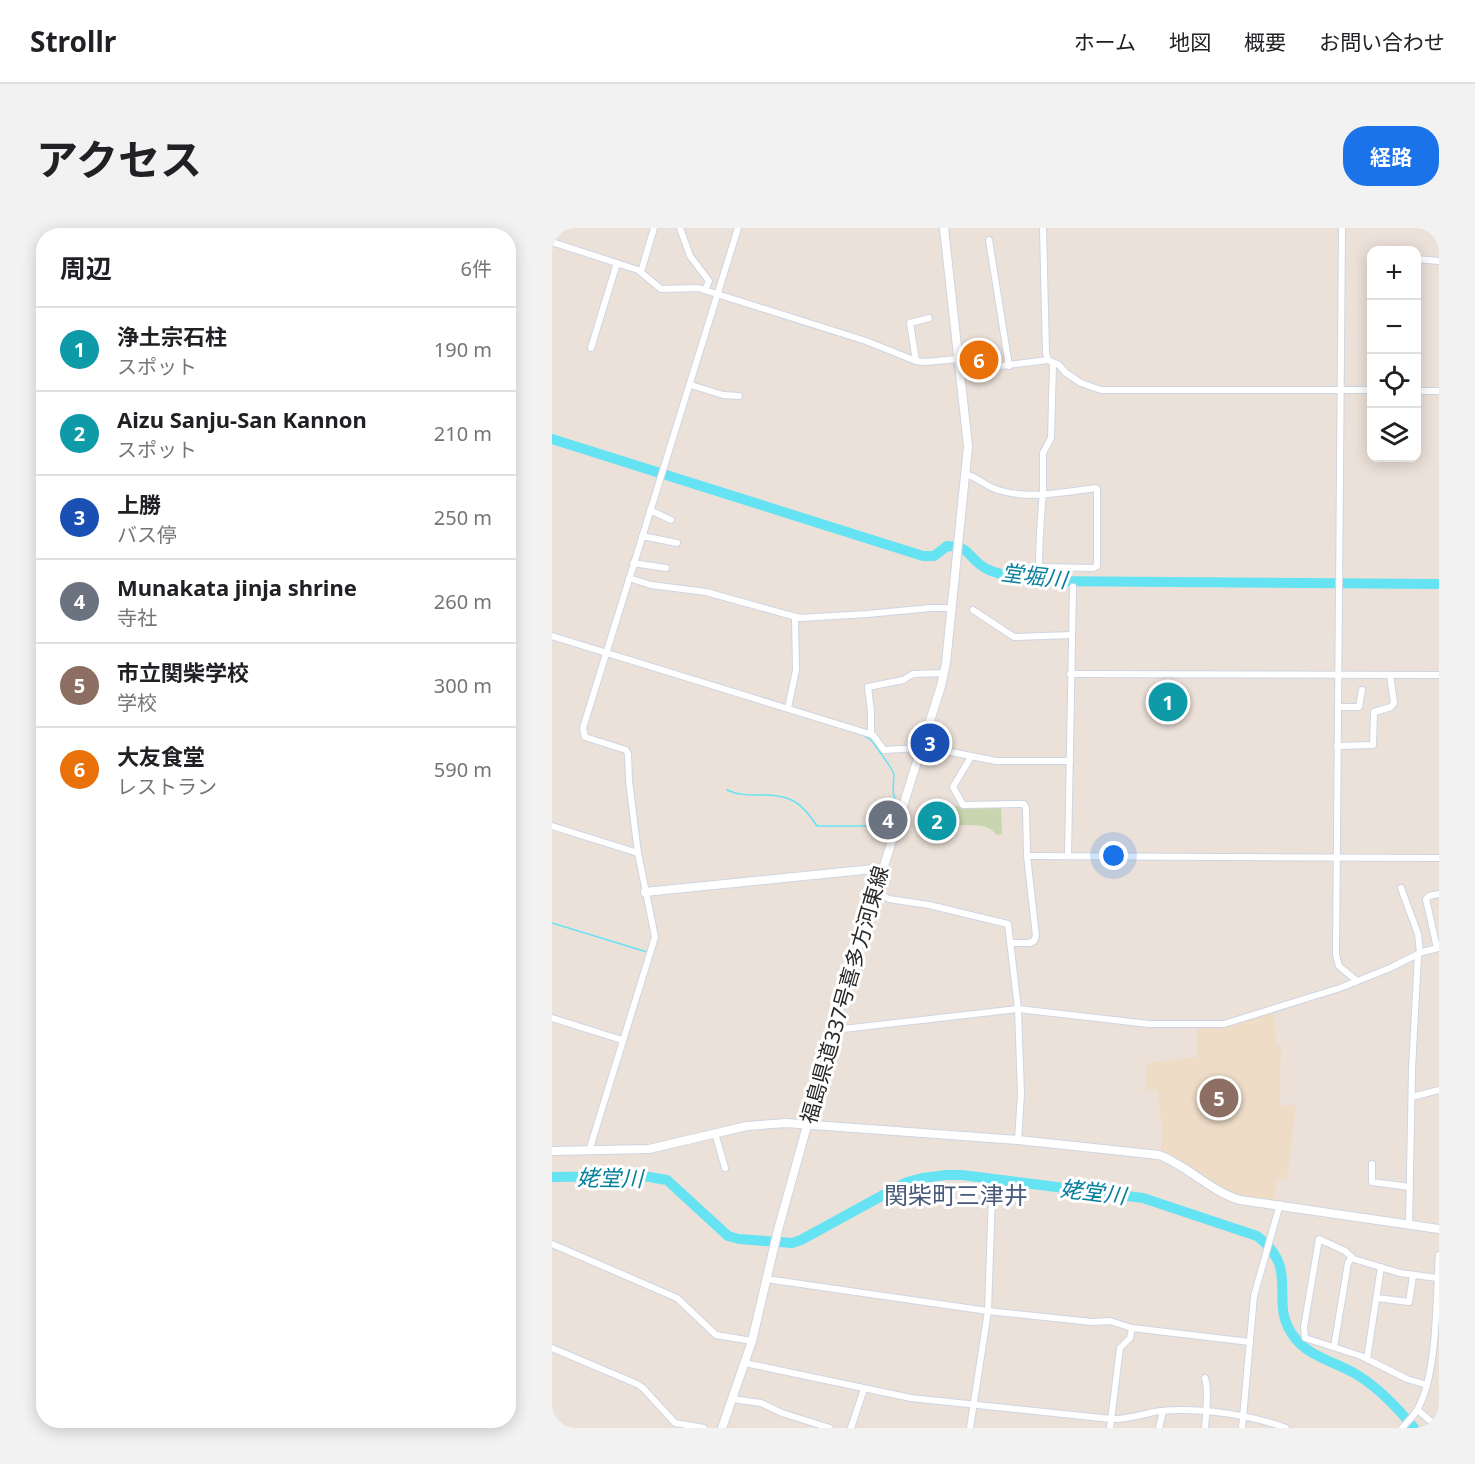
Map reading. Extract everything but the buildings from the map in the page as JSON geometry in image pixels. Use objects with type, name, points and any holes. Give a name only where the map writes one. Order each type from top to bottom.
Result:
[{"type":"main road","name":"福島県道337号喜多方河東線","points":[[722,1428],[752,1341],[778,1230],[834,1030],[944,673],[968,446],[944,228]]},
{"type":"main road","points":[[645,892],[883,868]]},
{"type":"main road","points":[[552,1151],[648,1149],[760,1124],[875,1128],[1018,1140],[1159,1155],[1171,1160],[1228,1196],[1250,1202],[1280,1204],[1439,1230]]},
{"type":"street","points":[[641,272],[654,228]]},
{"type":"street","points":[[680,228],[690,256],[709,281],[705,290]]},
{"type":"street","points":[[589,1151],[655,937],[638,853],[628,781],[628,754],[626,750],[585,737],[583,728],[738,228]]},
{"type":"street","points":[[965,474],[993,488],[1019,495],[1042,494],[1097,489],[1098,565],[1096,568],[1039,567],[1042,494],[1043,453],[1051,438],[1051,362],[1046,353],[1043,228]]},
{"type":"street","points":[[1342,228],[1335,857],[1336,959],[1339,966],[1357,981]]},
{"type":"street","points":[[989,240],[1010,366]]},
{"type":"street","points":[[552,242],[641,272],[661,289],[693,287],[705,290],[866,340],[916,361],[958,358]]},
{"type":"street","points":[[1421,259],[1439,261]]},
{"type":"street","points":[[591,348],[617,263]]},
{"type":"street","points":[[916,361],[910,323],[929,318]]},
{"type":"street","points":[[960,371],[1051,362],[1059,365],[1081,383],[1101,390],[1367,390]]},
{"type":"street","points":[[690,385],[739,396]]},
{"type":"street","points":[[1421,391],[1439,391]]},
{"type":"street","points":[[650,510],[671,520]]},
{"type":"street","points":[[642,536],[677,543]]},
{"type":"street","points":[[633,563],[666,568]]},
{"type":"street","points":[[628,578],[651,585],[715,594],[795,618],[952,608]]},
{"type":"street","points":[[1068,856],[1073,587]]},
{"type":"street","points":[[973,610],[1014,638],[1071,635]]},
{"type":"street","points":[[788,708],[796,670],[795,618]]},
{"type":"street","points":[[552,636],[871,734],[885,750],[920,747],[996,761],[1070,761]]},
{"type":"street","points":[[871,734],[872,712],[868,687],[903,680],[913,674],[944,673]]},
{"type":"street","points":[[1070,675],[1439,675]]},
{"type":"street","points":[[1337,746],[1372,745],[1374,712],[1391,707],[1394,703],[1390,675]]},
{"type":"street","points":[[1338,706],[1359,707],[1362,690]]},
{"type":"street","points":[[971,757],[953,788],[963,806],[1024,804],[1026,808],[1027,856],[1035,938],[1030,943],[1011,944]]},
{"type":"street","points":[[552,826],[638,853]]},
{"type":"street","points":[[1027,856],[1439,858]]},
{"type":"street","points":[[1401,888],[1418,934],[1419,954],[1409,1225]]},
{"type":"street","points":[[876,891],[889,899],[929,905],[1006,922],[1010,928],[1018,1009],[1021,1094],[1018,1140]]},
{"type":"street","points":[[834,1030],[1018,1009],[1149,1024],[1224,1024],[1307,999],[1438,948],[1426,899],[1439,894]]},
{"type":"street","points":[[552,1018],[622,1040]]},
{"type":"street","points":[[1412,1097],[1439,1090]]},
{"type":"street","points":[[715,1133],[725,1168]]},
{"type":"street","points":[[1372,1164],[1372,1182],[1410,1187]]},
{"type":"street","points":[[970,1428],[988,1311],[992,1194]]},
{"type":"street","points":[[1242,1428],[1254,1296],[1280,1204]]},
{"type":"street","points":[[1426,1385],[1407,1379],[1367,1359],[1305,1338],[1303,1335],[1318,1240],[1321,1239],[1345,1251],[1351,1258],[1413,1276],[1437,1278]]},
{"type":"street","points":[[552,1244],[677,1298],[716,1335],[752,1341]]},
{"type":"street","points":[[1402,1428],[1416,1411],[1426,1385],[1435,1324],[1439,1255]]},
{"type":"street","points":[[1334,1347],[1348,1263],[1351,1258]]},
{"type":"street","points":[[1367,1359],[1381,1267]]},
{"type":"street","points":[[1377,1298],[1409,1302],[1413,1276]]},
{"type":"street","points":[[766,1279],[988,1311],[1092,1322],[1110,1321],[1132,1328],[1250,1342]]},
{"type":"street","points":[[1110,1428],[1120,1348],[1130,1338],[1132,1328]]},
{"type":"street","points":[[552,1348],[637,1384],[675,1423],[704,1428]]},
{"type":"street","points":[[745,1363],[911,1398],[1111,1419],[1124,1419],[1163,1411],[1205,1412],[1269,1422],[1287,1428]]},
{"type":"street","points":[[1205,1378],[1208,1390],[1205,1428]]},
{"type":"street","points":[[851,1428],[864,1389]]},
{"type":"street","points":[[732,1399],[761,1403],[782,1413],[830,1428]]},
{"type":"street","points":[[1159,1428],[1163,1411]]},
{"type":"street","points":[[1416,1411],[1438,1428]]},
{"type":"street","points":[[1428,1419],[1439,1419]]},
{"type":"shaded area","points":[[1274,1009],[1276,1045],[1281,1046],[1280,1105],[1296,1105],[1287,1179],[1277,1178],[1274,1200],[1236,1195],[1160,1151],[1163,1137],[1157,1090],[1146,1090],[1147,1063],[1197,1057],[1197,1026],[1225,1026]]},
{"type":"green space","points":[[953,806],[1001,807],[1002,834],[997,835],[984,826],[958,825],[947,817],[946,810]]},
{"type":"waterway","name":"堂堀川","points":[[552,439],[923,556],[934,556],[947,546],[960,548],[988,570],[1037,581],[1439,584]]},
{"type":"waterway","points":[[851,731],[872,741],[894,774],[893,792],[896,802],[893,806],[882,809],[878,826],[893,827]]},
{"type":"waterway","points":[[727,790],[735,793],[786,798],[800,805],[817,826],[877,826]]},
{"type":"waterway","points":[[893,806],[897,809],[896,814]]},
{"type":"waterway","points":[[552,923],[647,952]]},
{"type":"waterway","name":"姥堂川","points":[[552,1177],[643,1176],[667,1180],[728,1236],[792,1243],[907,1182],[922,1178],[962,1175],[1143,1198],[1257,1236],[1271,1249],[1278,1262],[1282,1274],[1283,1312],[1287,1325],[1295,1338],[1308,1350],[1371,1384],[1414,1428]]},
{"type":"place","name":"大友食堂","points":[[979,360]]},
{"type":"place","name":"浄土宗石柱","points":[[1168,702]]},
{"type":"place","name":"上勝","points":[[930,743]]},
{"type":"place","name":"Munakata jinja shrine","points":[[888,820]]},
{"type":"place","name":"Aizu Sanju-San Kannon","points":[[937,821]]},
{"type":"place","name":"市立関柴学校","points":[[1219,1098]]},
{"type":"district","name":"関柴町三津井","points":[[956,1196]]}]
